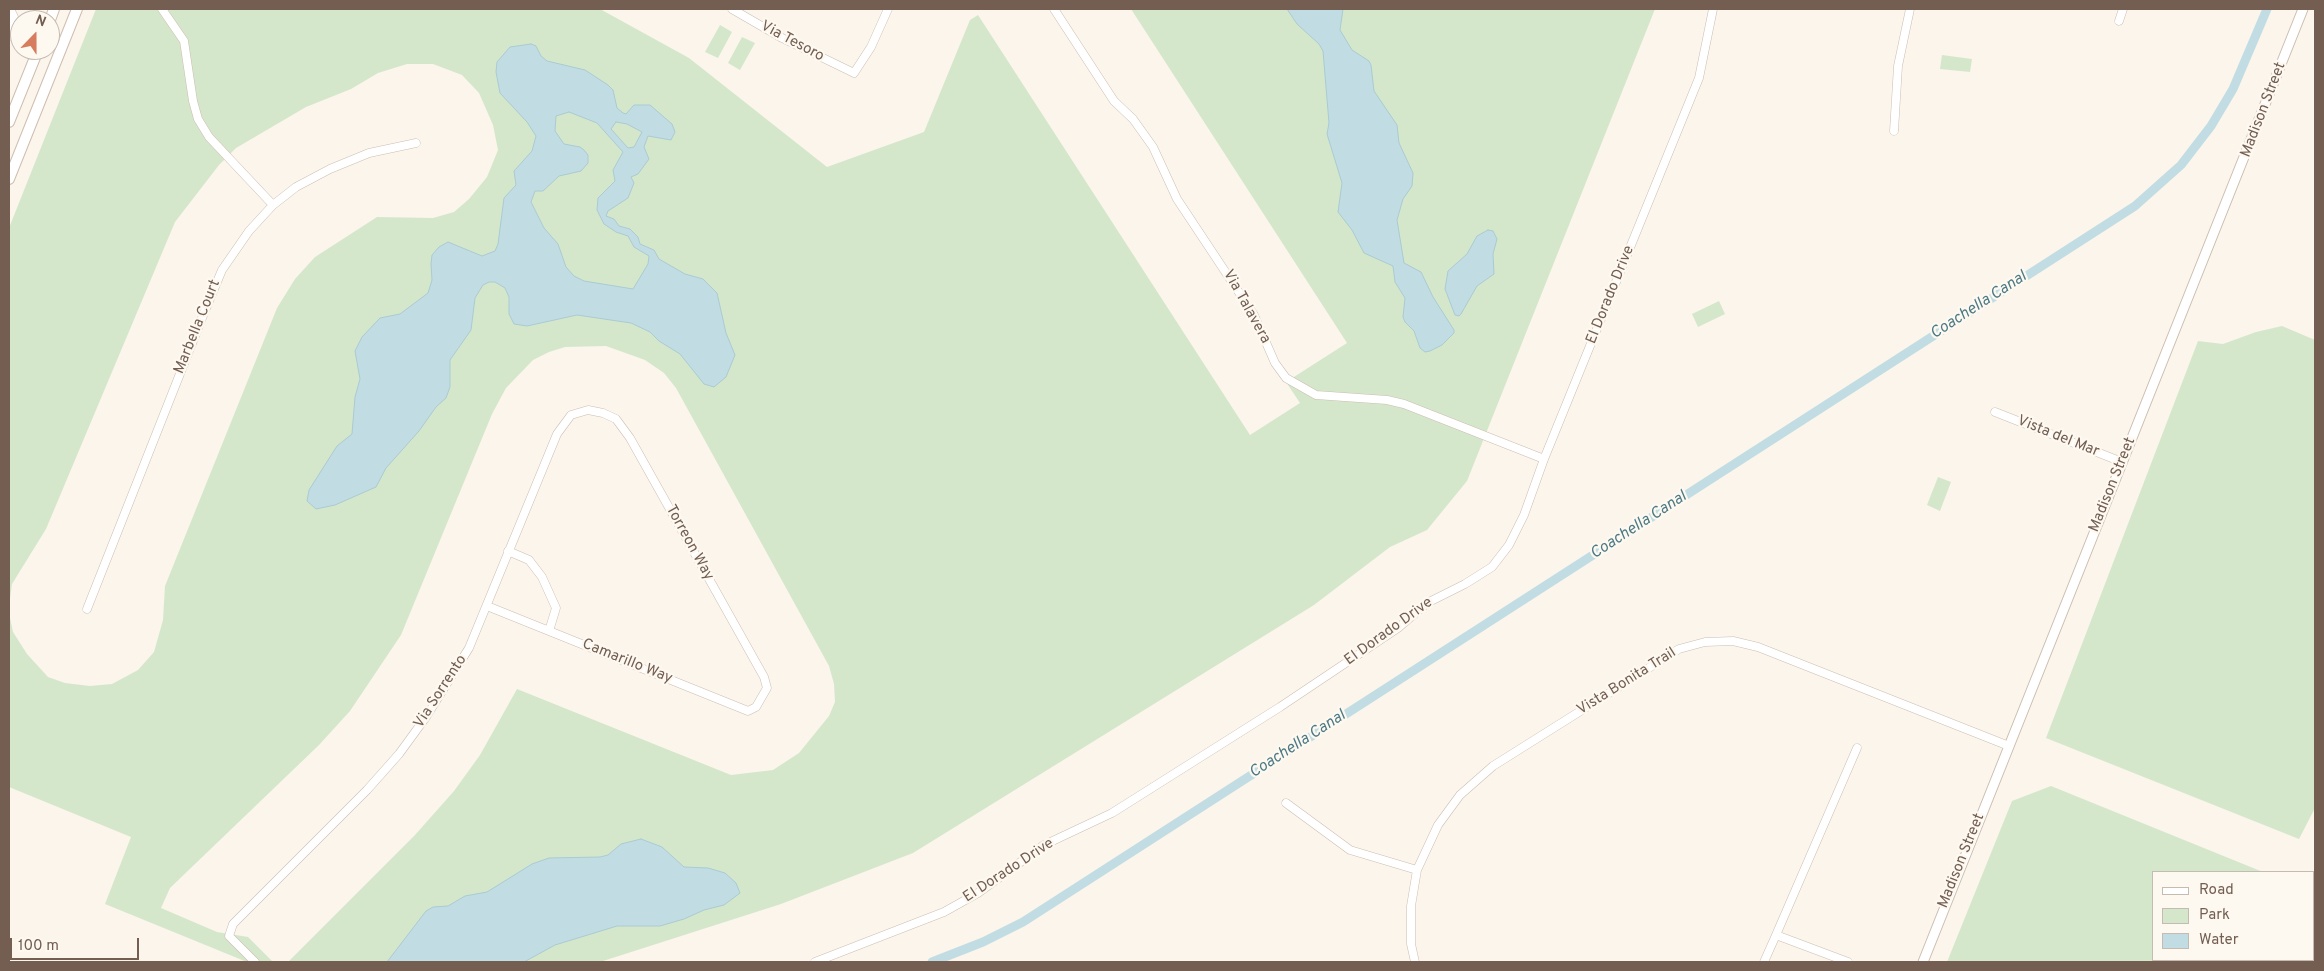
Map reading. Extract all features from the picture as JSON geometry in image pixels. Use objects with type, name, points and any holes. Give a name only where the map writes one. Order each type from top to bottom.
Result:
[{"type":"main road","points":[[9,180],[77,9]]},
{"type":"main road","points":[[9,122],[34,60]]},
{"type":"street","points":[[9,36],[14,17],[10,9]]},
{"type":"street","points":[[162,9],[184,41],[192,101],[198,119],[209,137],[273,205]]},
{"type":"street","name":"Via Tesoro","points":[[732,9],[782,38],[854,73],[871,47],[888,9]]},
{"type":"street","name":"Via Talavera","points":[[1054,9],[1114,101],[1133,119],[1153,147],[1177,199],[1254,315],[1275,363],[1286,378],[1316,395],[1387,400],[1404,404],[1544,459]]},
{"type":"street","name":"El Dorado Drive","points":[[816,962],[944,912],[978,892],[1044,845],[1112,813],[1398,628],[1426,602],[1465,584],[1492,567],[1509,545],[1524,515],[1544,459],[1699,78],[1713,9]]},
{"type":"street","points":[[1894,131],[1898,66],[1910,9]]},
{"type":"street","points":[[2119,21],[2122,9]]},
{"type":"street","name":"Madison Street","points":[[1923,962],[2303,9]]},
{"type":"street","name":"Marbella Court","points":[[87,609],[222,270],[249,230],[273,205],[296,187],[330,169],[369,153],[416,143]]},
{"type":"street","name":"Via Sorrento","points":[[254,962],[229,936],[232,924],[367,790],[399,754],[426,717],[469,648],[556,434],[571,415],[588,410]]},
{"type":"street","name":"Torreon Way","points":[[588,410],[616,419],[630,438],[764,676],[766,688],[763,697]]},
{"type":"street","name":"Vista del Mar","points":[[1995,412],[2122,462]]},
{"type":"street","points":[[508,551],[529,560],[542,577],[556,608],[549,631]]},
{"type":"street","name":"Camarillo Way","points":[[487,606],[748,711],[756,707],[763,697]]},
{"type":"street","name":"Vista Bonita Trail","points":[[1415,962],[1412,944],[1411,906],[1417,870],[1444,818],[1460,795],[1493,766],[1679,649],[1705,642],[1733,641],[1758,647],[2008,746]]},
{"type":"street","points":[[1764,962],[1857,748]]},
{"type":"street","points":[[1286,803],[1350,850],[1417,870]]},
{"type":"street","points":[[1776,935],[1848,962]]},
{"type":"green space","points":[[96,9],[600,9],[689,58],[827,167],[924,132],[970,20],[978,15],[1250,435],[1300,403],[1286,382],[1347,343],[1131,9],[1655,9],[1467,481],[1427,530],[1390,547],[1314,605],[913,853],[781,904],[600,962],[288,962],[415,835],[454,791],[480,755],[517,689],[731,775],[773,770],[799,753],[829,716],[835,702],[834,684],[829,666],[676,388],[664,373],[645,360],[606,346],[565,347],[533,360],[506,388],[492,414],[401,635],[350,711],[319,745],[170,888],[161,908],[217,932],[248,937],[273,962],[247,962],[105,904],[131,837],[9,787],[9,613],[13,632],[27,654],[48,677],[65,683],[90,686],[112,684],[138,670],[154,652],[163,620],[165,586],[277,308],[295,279],[315,257],[377,217],[433,218],[454,212],[469,199],[487,177],[498,150],[493,125],[479,93],[462,75],[433,64],[407,64],[378,73],[351,89],[306,107],[236,148],[219,165],[175,222],[46,529],[12,584],[9,606],[9,228]]},
{"type":"green space","points":[[720,25],[732,32],[718,58],[705,52]]},
{"type":"green space","points":[[742,37],[755,43],[740,70],[728,63]]},
{"type":"green space","points":[[1942,55],[1972,59],[1970,72],[1940,69]]},
{"type":"green space","points":[[1719,301],[1725,314],[1698,327],[1692,314]]},
{"type":"green space","points":[[2282,326],[2315,340],[2315,808],[2299,839],[2046,738],[2198,341],[2223,344],[2256,332]]},
{"type":"green space","points":[[1938,477],[1951,482],[1940,511],[1927,505]]},
{"type":"green space","points":[[2051,786],[2261,871],[2152,871],[2152,961],[2314,961],[2314,894],[2315,962],[1947,962],[2012,801]]},
{"type":"water","points":[[1287,9],[1343,9],[1340,30],[1352,50],[1369,61],[1374,91],[1397,125],[1399,143],[1413,173],[1412,186],[1403,199],[1397,220],[1404,263],[1421,272],[1433,297],[1454,330],[1454,333],[1442,345],[1430,351],[1425,352],[1420,348],[1414,331],[1405,322],[1403,317],[1405,298],[1395,282],[1393,266],[1364,253],[1352,230],[1338,212],[1342,183],[1327,134],[1329,123],[1323,51],[1319,44],[1297,24]]},
{"type":"water","points":[[531,44],[536,46],[541,56],[547,61],[585,70],[608,85],[613,90],[617,108],[623,113],[626,114],[634,105],[650,105],[672,124],[675,132],[671,140],[648,136],[644,147],[649,159],[638,174],[631,177],[634,183],[628,198],[608,211],[606,216],[614,219],[619,226],[630,229],[638,237],[640,244],[654,250],[659,259],[685,274],[703,279],[717,293],[726,333],[735,355],[726,377],[714,387],[704,384],[680,354],[659,341],[650,332],[631,323],[577,315],[527,326],[514,324],[509,314],[509,297],[505,288],[495,282],[489,282],[483,285],[475,298],[471,330],[450,360],[450,387],[446,398],[436,407],[419,431],[386,468],[376,487],[335,505],[316,509],[307,501],[309,490],[337,446],[352,434],[355,397],[360,379],[355,351],[362,337],[380,318],[400,314],[428,293],[432,280],[432,255],[439,247],[448,242],[482,256],[495,251],[498,244],[504,198],[516,185],[514,171],[532,151],[536,136],[527,122],[500,93],[496,72],[497,62],[510,47]],"holes":[[[569,112],[597,123],[623,152],[613,170],[615,181],[598,198],[597,210],[604,224],[616,232],[628,236],[634,247],[649,256],[648,264],[633,289],[584,281],[574,276],[566,267],[558,244],[544,228],[531,202],[535,191],[543,191],[559,176],[581,171],[588,163],[588,155],[584,150],[580,147],[564,144],[555,131],[556,116]],[[616,122],[627,124],[642,132],[634,147],[628,148],[611,129]]]},
{"type":"water","points":[[1488,230],[1493,231],[1497,239],[1493,254],[1494,274],[1477,286],[1461,314],[1459,316],[1455,315],[1445,289],[1448,271],[1467,254],[1477,236]]},
{"type":"water","points":[[641,839],[662,847],[684,867],[708,868],[725,873],[736,883],[740,893],[724,905],[704,910],[684,919],[660,926],[617,926],[555,945],[524,962],[387,962],[426,911],[433,907],[448,906],[465,896],[487,892],[532,864],[549,858],[600,857],[608,855],[621,844]]},
{"type":"waterway","name":"Coachella Canal","points":[[932,962],[983,942],[1023,922],[2135,206],[2181,165],[2211,126],[2233,89],[2267,9]]}]
